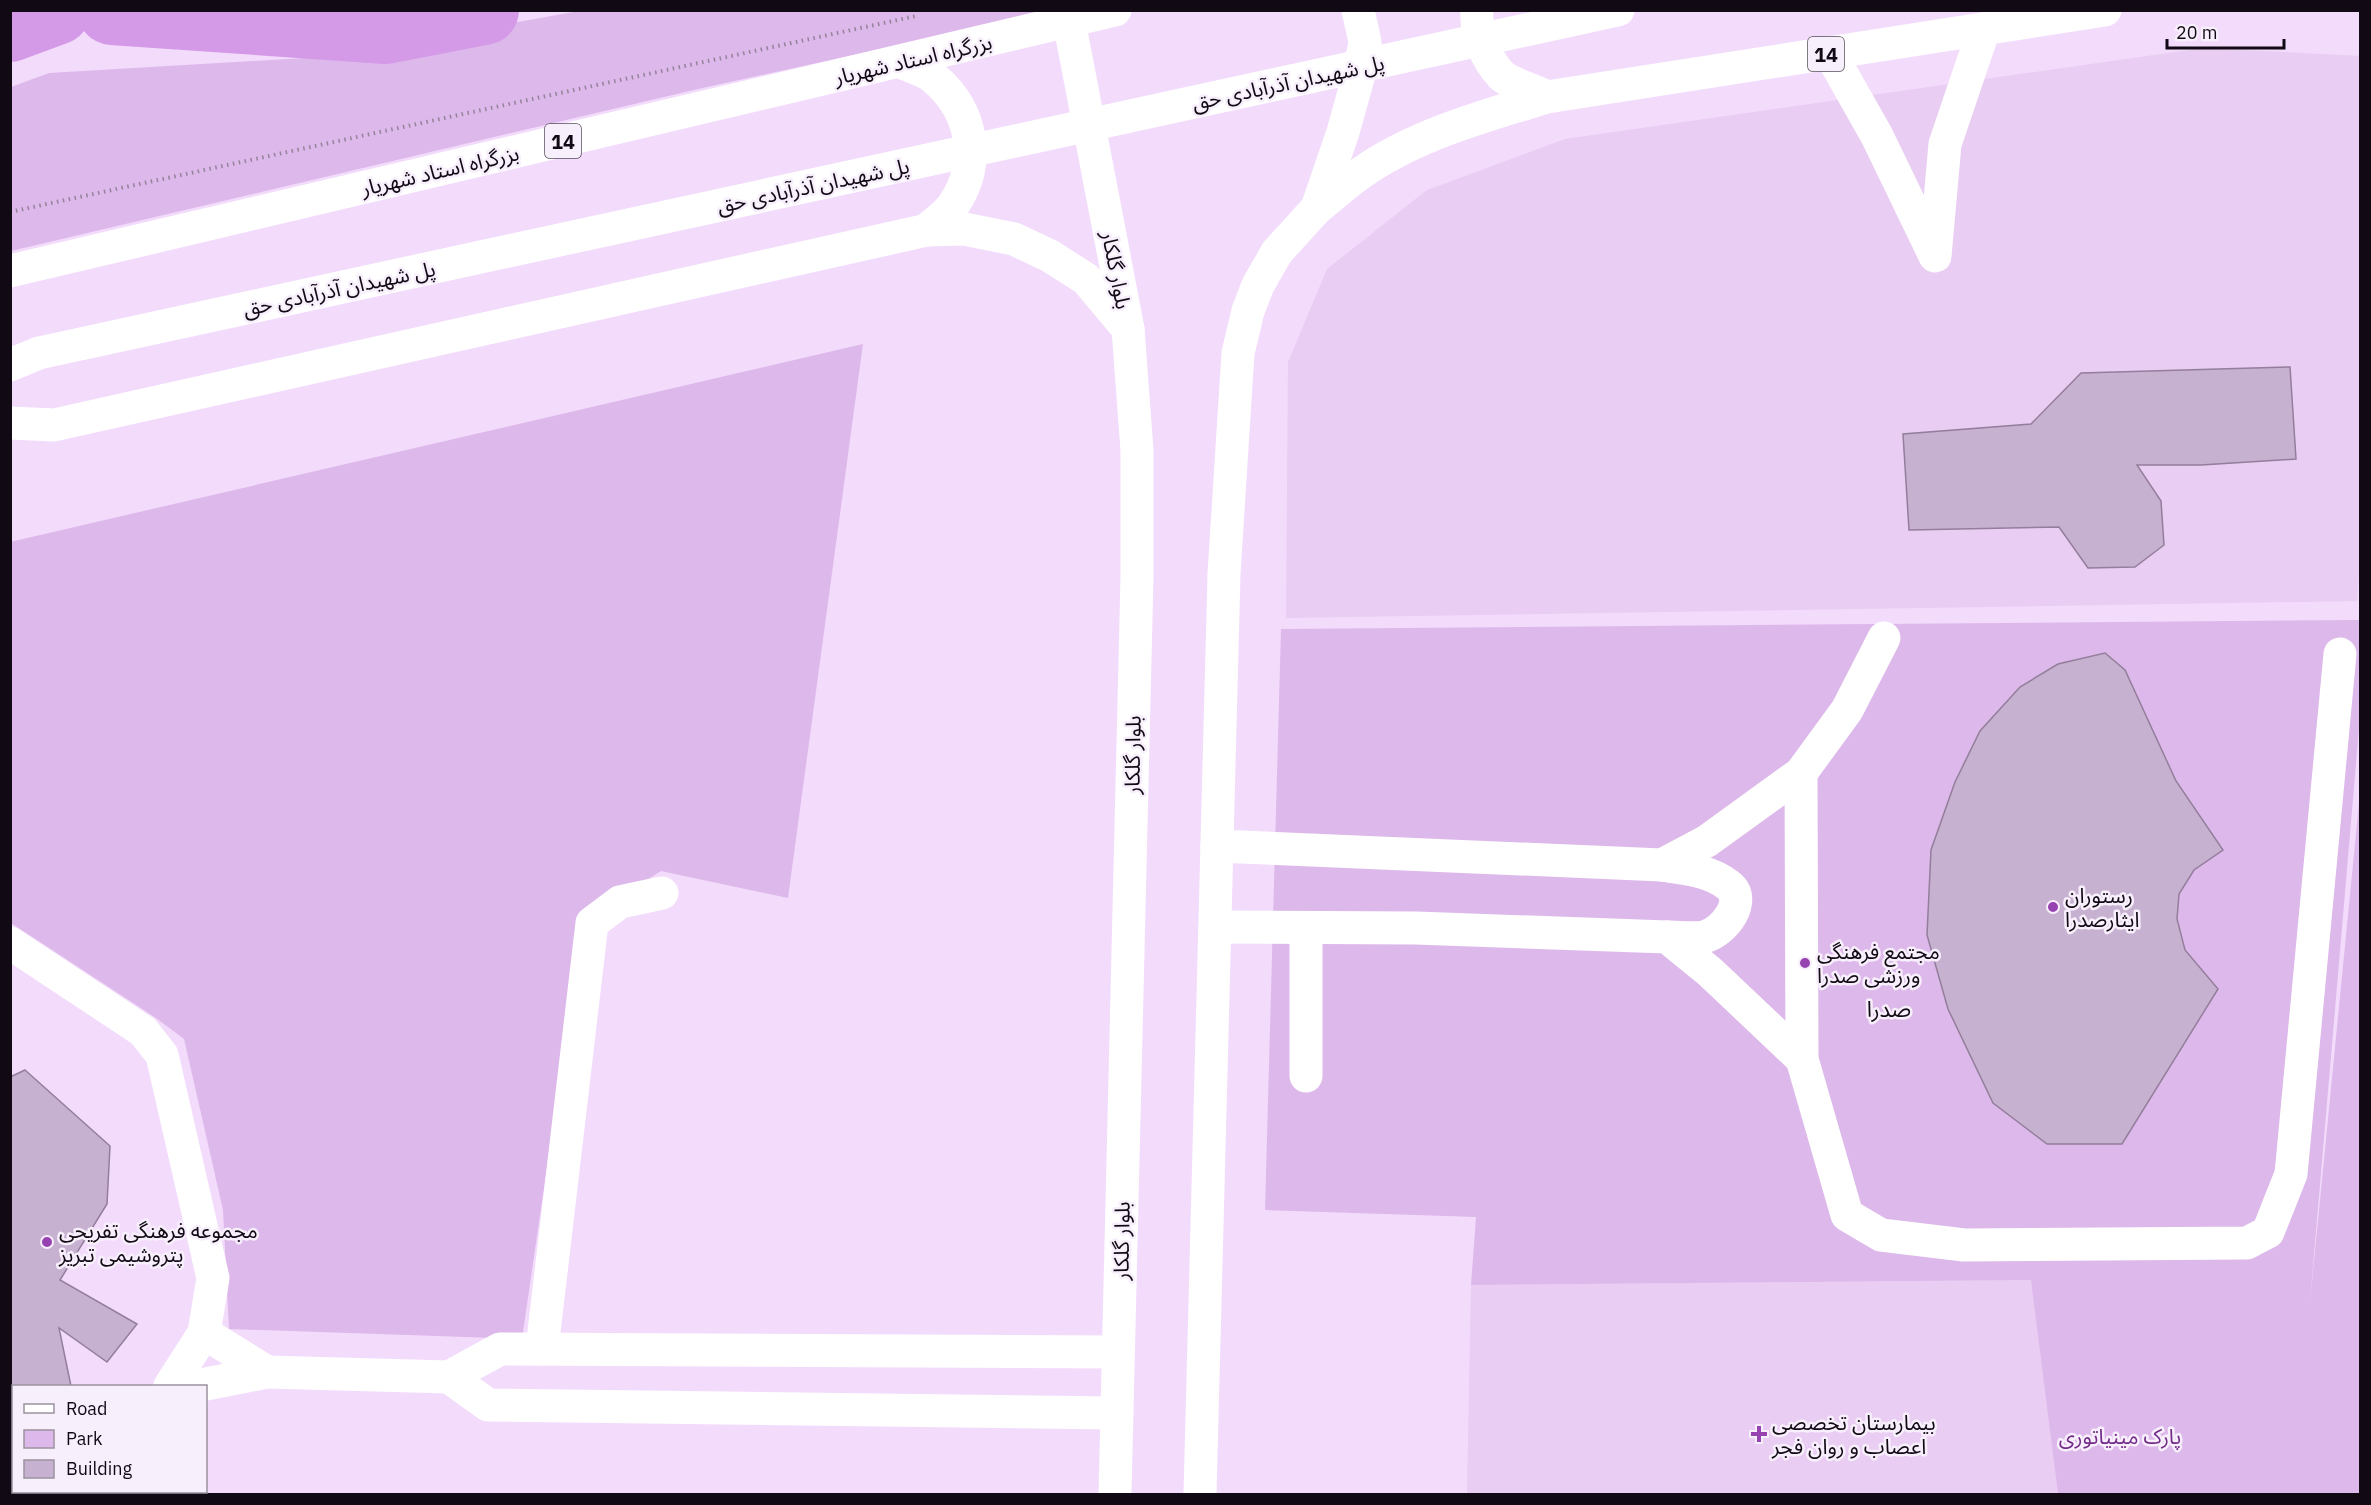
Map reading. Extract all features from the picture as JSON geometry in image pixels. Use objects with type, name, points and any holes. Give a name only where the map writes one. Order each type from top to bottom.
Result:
[{"type":"main road","name":"بزرگراه استاد شهریار","points":[[10,271],[1115,10]]},
{"type":"main road","points":[[1317,208],[1343,132],[1358,78],[1365,42],[1358,10]]},
{"type":"main road","points":[[1477,10],[1484,49],[1502,76],[1547,97]]},
{"type":"main road","name":"پل شهیدان آذرآبادی حق","points":[[10,365],[39,353],[1618,10]]},
{"type":"main road","name":"14","points":[[1547,97],[2105,10]]},
{"type":"main road","name":"بلوار گلکار","points":[[1069,21],[1128,329],[1137,450],[1137,564],[1115,1494]]},
{"type":"main road","points":[[1830,53],[1877,136],[1935,256],[1945,144],[1984,29]]},
{"type":"main road","points":[[901,62],[933,77],[950,94],[958,103],[970,137],[969,173],[954,206],[927,230]]},
{"type":"main road","points":[[1200,1494],[1224,574],[1238,353],[1248,311],[1258,285],[1277,252],[1317,208],[1363,171],[1413,144],[1478,119],[1547,97]]},
{"type":"main road","points":[[10,423],[54,425],[927,230],[964,229],[1004,237],[1050,256],[1086,279],[1128,329]]},
{"type":"main road","points":[[1662,866],[1707,841],[1801,773],[1847,710],[1884,638]]},
{"type":"main road","points":[[1801,773],[1802,1059],[1847,1215],[1881,1235],[1964,1245],[2247,1244],[2268,1232],[2291,1174],[2340,654]]},
{"type":"main road","points":[[1215,927],[1416,928],[1706,937],[1723,927],[1733,913],[1736,900],[1730,886],[1706,873],[1662,866],[1217,846]]},
{"type":"main road","points":[[542,1349],[592,923],[620,903],[662,893]]},
{"type":"main road","points":[[1306,928],[1306,1076]]},
{"type":"main road","points":[[1667,937],[1710,972],[1802,1059]]},
{"type":"main road","points":[[10,943],[143,1031],[162,1055],[213,1278],[204,1333],[171,1385]]},
{"type":"main road","points":[[204,1333],[267,1372]]},
{"type":"main road","points":[[201,1385],[267,1372],[449,1377],[500,1349],[1118,1352]]},
{"type":"main road","points":[[449,1377],[488,1405],[1117,1413]]},
{"type":"path","points":[[10,212],[918,16]]},
{"type":"shaded area","points":[[2203,48],[2360,56],[2360,565],[2357,601],[1286,618],[1288,362],[1327,269],[1427,190],[1565,139]]},
{"type":"shaded area","name":"بیمارستان تخصصی اعصاب و روان فجر","points":[[2032,1280],[2058,1494],[1467,1494],[1471,1285]]},
{"type":"green space","points":[[579,11],[1054,11],[698,89],[11,251],[11,87],[49,73],[322,57]]},
{"type":"green space","points":[[863,344],[788,898],[661,871],[583,920],[522,1339],[229,1329],[223,1210],[184,1039],[156,1018],[11,923],[10,542]]},
{"type":"green space","name":"مجتمع فرهنگی ورزشی صدرا","points":[[2360,620],[2360,717],[2310,1302],[2360,793],[2360,1494],[2058,1494],[2031,1280],[1471,1285],[1476,1217],[1265,1210],[1281,629]]},
{"type":"building","points":[[2290,367],[2296,459],[2201,465],[2137,465],[2161,501],[2164,545],[2135,567],[2088,568],[2059,527],[1909,530],[1903,434],[2031,424],[2081,373]]},
{"type":"building","name":"رستوران ایثارصدرا","points":[[2105,653],[2125,670],[2176,781],[2223,850],[2194,870],[2179,894],[2177,919],[2185,950],[2218,989],[2122,1144],[2047,1144],[1993,1103],[1948,1009],[1927,935],[1931,850],[1955,782],[1980,731],[2020,687],[2058,664]]},
{"type":"building","name":"مجموعه فرهنگی تفریحی پتروشیمی تبریز","points":[[25,1070],[110,1146],[107,1204],[60,1280],[137,1324],[107,1362],[59,1328],[71,1385],[12,1385],[12,1484],[10,1485],[10,1077]]},
{"type":"waterway","points":[[10,27],[56,10]]},
{"type":"waterway","points":[[112,10],[386,29],[484,10]]},
{"type":"place","name":"رستوران ایثارصدرا","points":[[2053,907]]},
{"type":"place","name":"مجتمع فرهنگی ورزشی صدرا","points":[[1805,963]]},
{"type":"place","name":"مجموعه فرهنگی تفریحی پتروشیمی تبریز","points":[[47,1242]]},
{"type":"place","name":"بیمارستان تخصصی اعصاب و روان فجر","points":[[1759,1434]]},
{"type":"district","name":"صدرا","points":[[1889,1008]]},
{"type":"park label","name":"پارک مینیاتوری","points":[[2120,1436]]}]
